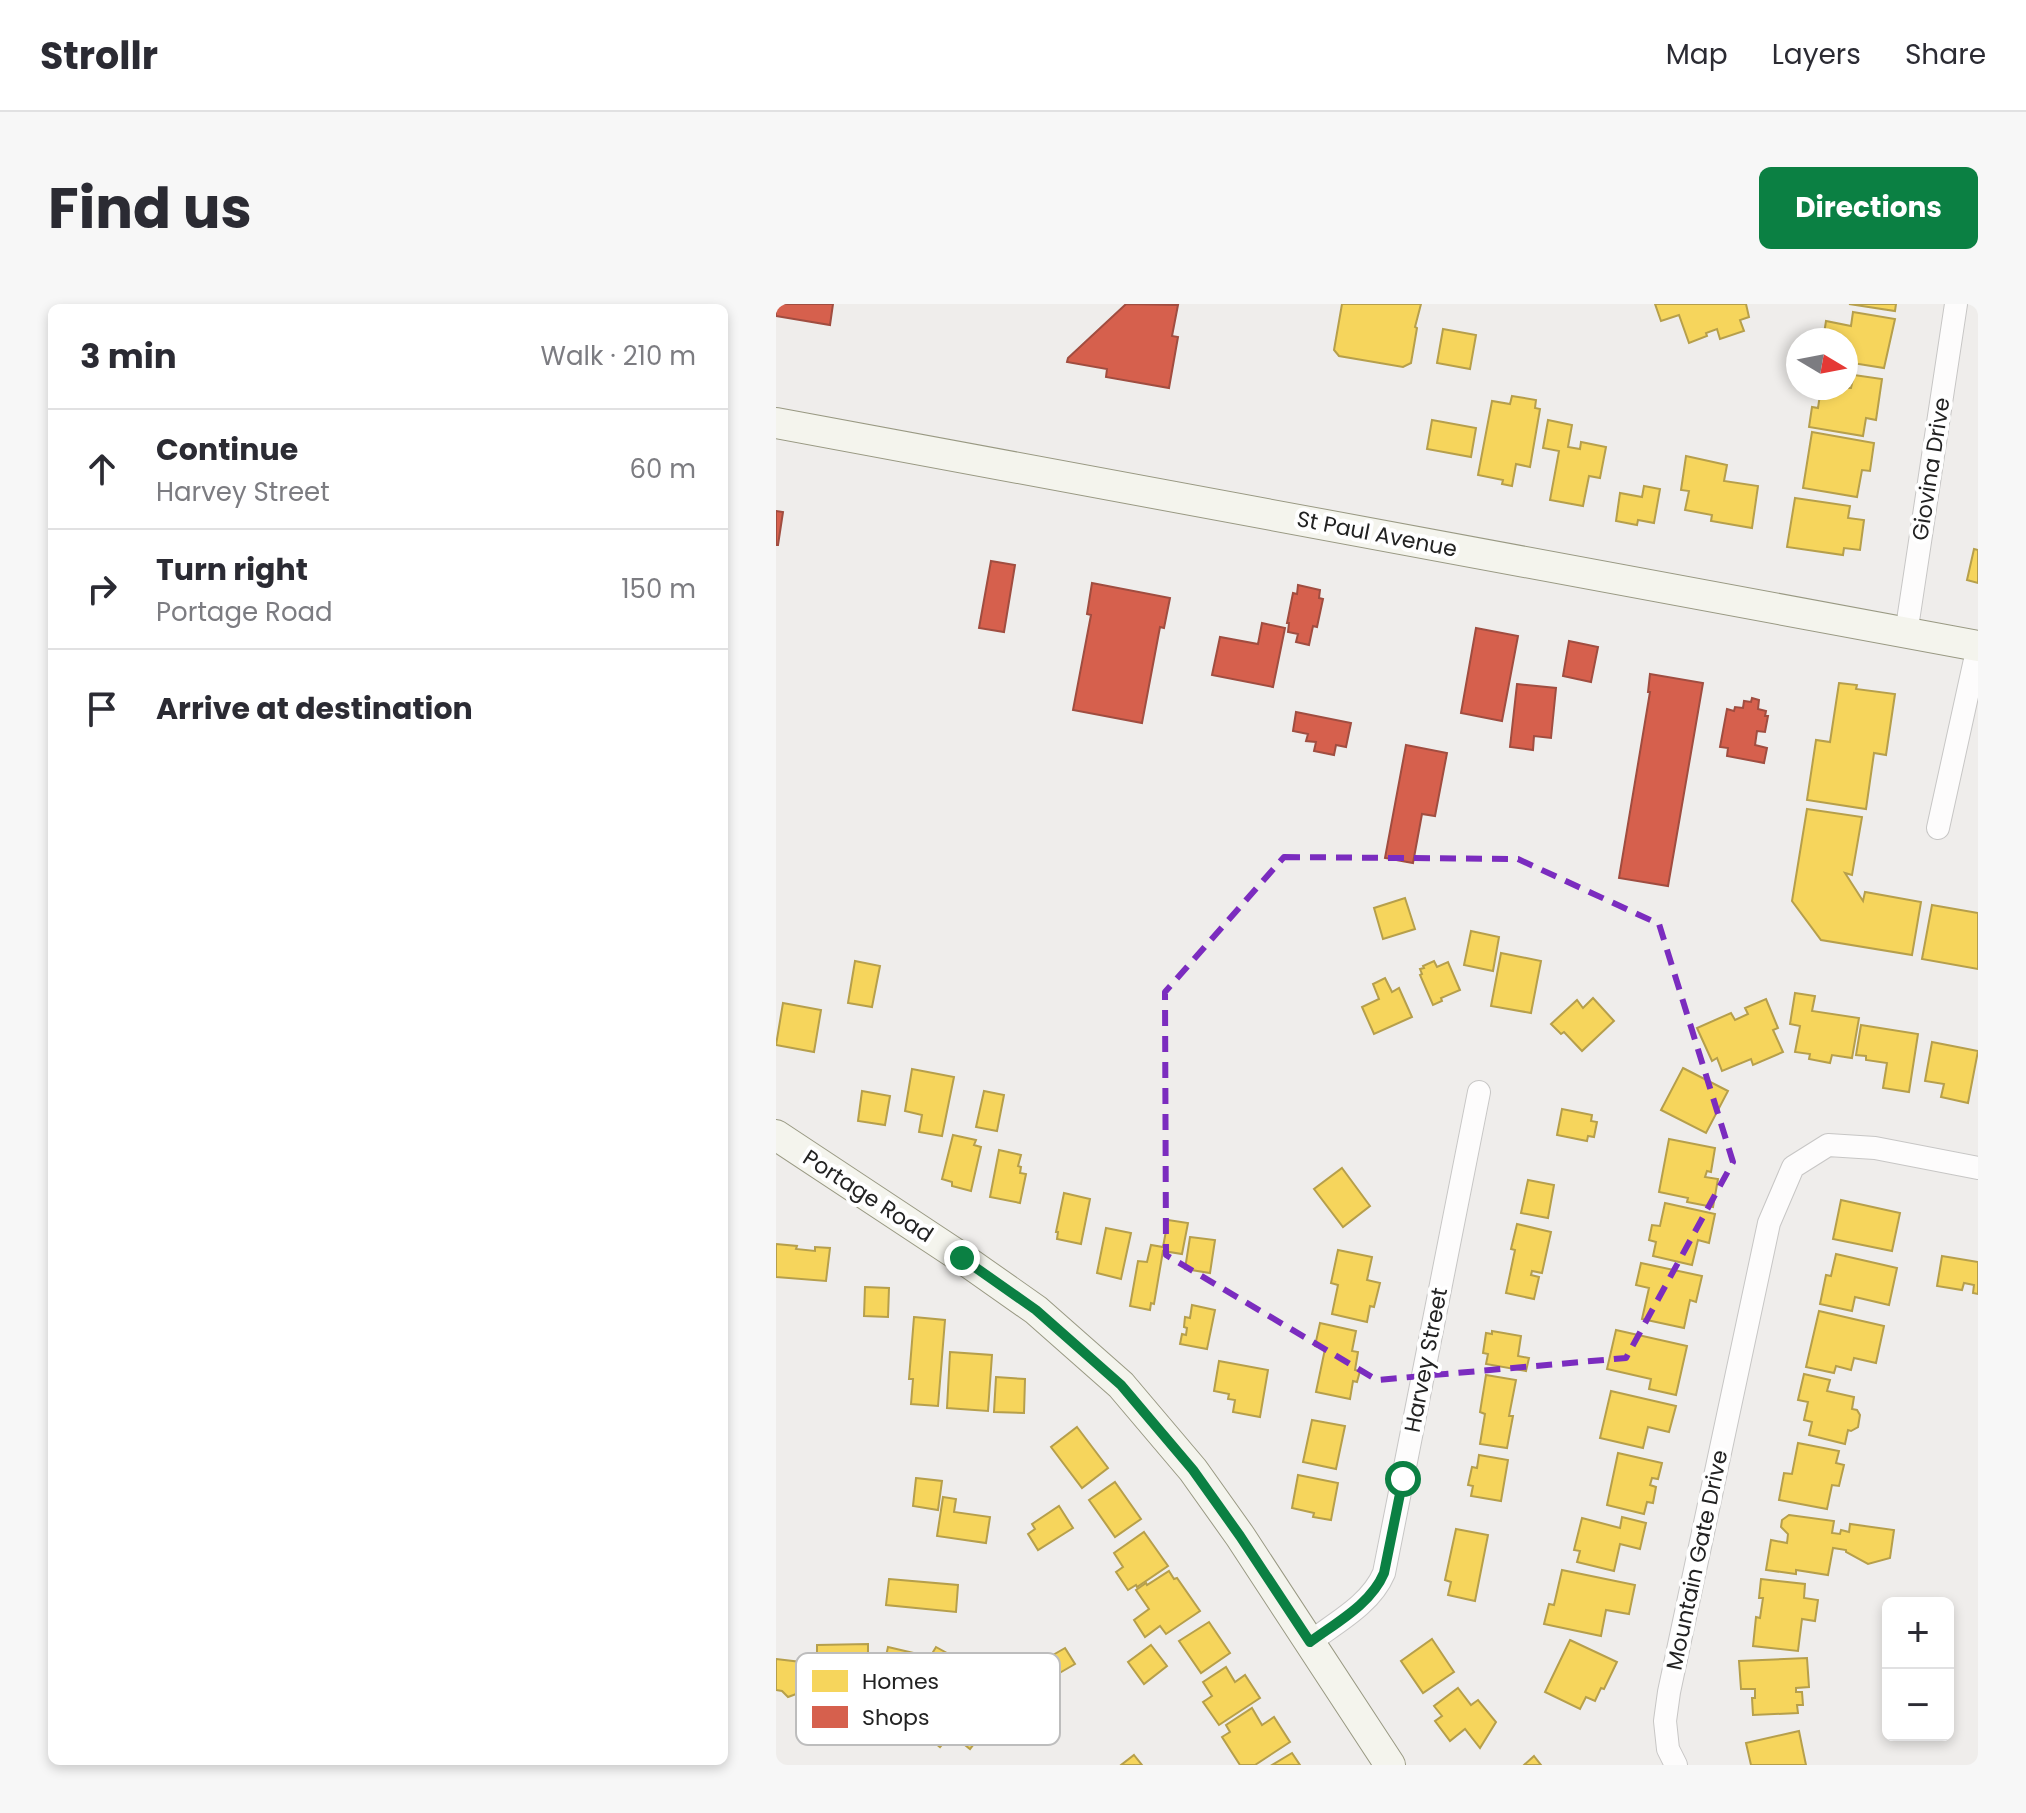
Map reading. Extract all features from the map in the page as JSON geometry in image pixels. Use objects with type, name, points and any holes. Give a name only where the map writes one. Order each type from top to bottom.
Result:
[{"type":"main road","name":"St Paul Avenue","points":[[776,423],[1978,646]]},
{"type":"main road","name":"Portage Road","points":[[776,1135],[1036,1310],[1121,1385],[1193,1470],[1240,1536],[1390,1765]]},
{"type":"street","name":"Giovina Drive","points":[[1906,634],[1956,304]]},
{"type":"street","points":[[1938,828],[1978,646]]},
{"type":"street","name":"Harvey Street","points":[[1310,1642],[1370,1597],[1384,1573],[1479,1092]]},
{"type":"street","name":"Mountain Gate Drive","points":[[1676,1765],[1668,1749],[1665,1721],[1669,1692],[1769,1223],[1793,1167],[1828,1145],[1875,1148],[1978,1168]]},
{"type":"highlighted area","points":[[1284,857],[1518,859],[1659,924],[1733,1162],[1626,1358],[1377,1380],[1166,1255],[1165,992]]},
{"type":"building: Homes","points":[[1342,304],[1421,304],[1411,363],[1403,367],[1339,356],[1334,350]]},
{"type":"building: Homes","points":[[1655,304],[1746,304],[1749,317],[1740,320],[1744,331],[1720,339],[1717,329],[1689,343],[1679,315],[1661,321]]},
{"type":"building: Homes","points":[[1849,304],[1896,304],[1895,311]]},
{"type":"building: Homes","points":[[1853,312],[1895,319],[1884,368],[1858,364],[1858,328],[1825,328],[1826,321],[1851,326]]},
{"type":"building: Homes","points":[[1443,329],[1476,335],[1470,369],[1437,363]]},
{"type":"building: Homes","points":[[1858,376],[1882,379],[1876,420],[1866,418],[1863,436],[1809,427],[1812,407],[1818,408],[1819,400],[1858,400]]},
{"type":"building: Homes","points":[[1512,396],[1536,400],[1535,408],[1540,409],[1530,467],[1516,464],[1512,486],[1502,484],[1503,480],[1478,475],[1492,401],[1510,404]]},
{"type":"building: Homes","points":[[1432,420],[1476,428],[1471,457],[1427,449]]},
{"type":"building: Homes","points":[[1548,420],[1572,425],[1568,447],[1580,449],[1581,442],[1606,447],[1600,478],[1589,476],[1583,506],[1550,500],[1559,451],[1543,448]]},
{"type":"building: Homes","points":[[1812,432],[1874,443],[1870,471],[1862,470],[1857,497],[1803,488]]},
{"type":"building: Homes","points":[[1686,456],[1727,465],[1724,481],[1758,486],[1752,528],[1711,521],[1712,515],[1685,510],[1689,491],[1681,490]]},
{"type":"building: Homes","points":[[1644,486],[1660,489],[1654,523],[1638,520],[1637,525],[1616,521],[1620,493],[1642,497]]},
{"type":"building: Homes","points":[[1795,498],[1850,506],[1848,518],[1864,520],[1860,550],[1844,548],[1843,555],[1787,547]]},
{"type":"building: Homes","points":[[1974,549],[1978,550],[1978,583],[1967,580]]},
{"type":"building: Homes","points":[[1839,683],[1857,685],[1856,689],[1895,694],[1886,755],[1874,753],[1866,809],[1807,800],[1816,740],[1830,742]]},
{"type":"building: Homes","points":[[1807,809],[1862,817],[1852,875],[1845,873],[1863,901],[1865,892],[1921,902],[1912,955],[1821,940],[1792,901]]},
{"type":"building: Homes","points":[[1405,898],[1415,929],[1383,939],[1374,908]]},
{"type":"building: Homes","points":[[1932,905],[1978,913],[1978,969],[1922,959]]},
{"type":"building: Homes","points":[[1471,931],[1499,937],[1493,971],[1464,965]]},
{"type":"building: Homes","points":[[1501,953],[1541,961],[1531,1013],[1491,1006]]},
{"type":"building: Homes","points":[[855,961],[880,966],[872,1007],[848,1003]]},
{"type":"building: Homes","points":[[1434,961],[1437,967],[1448,962],[1460,990],[1433,1005],[1420,969]]},
{"type":"building: Homes","points":[[1385,978],[1392,992],[1399,988],[1412,1017],[1374,1034],[1362,1007],[1379,999],[1373,984]]},
{"type":"building: Homes","points":[[1795,993],[1815,996],[1812,1011],[1859,1018],[1852,1058],[1832,1055],[1830,1063],[1809,1059],[1810,1054],[1795,1052],[1800,1026],[1790,1024]]},
{"type":"building: Homes","points":[[1593,998],[1614,1021],[1582,1051],[1564,1032],[1561,1034],[1551,1024],[1577,1000],[1583,1008]]},
{"type":"building: Homes","points":[[1766,999],[1778,1028],[1773,1030],[1783,1052],[1753,1065],[1751,1059],[1722,1071],[1717,1058],[1712,1061],[1697,1028],[1731,1013],[1735,1020],[1748,1014],[1745,1008]]},
{"type":"building: Homes","points":[[783,1003],[821,1010],[814,1052],[776,1045]]},
{"type":"building: Homes","points":[[1861,1025],[1918,1034],[1909,1092],[1883,1088],[1887,1063],[1856,1055]]},
{"type":"building: Homes","points":[[1932,1042],[1978,1051],[1968,1103],[1941,1097],[1944,1084],[1925,1081]]},
{"type":"building: Homes","points":[[1683,1068],[1728,1091],[1706,1133],[1661,1110]]},
{"type":"building: Homes","points":[[912,1069],[954,1077],[942,1136],[919,1132],[922,1115],[905,1111]]},
{"type":"building: Homes","points":[[862,1091],[890,1096],[885,1125],[858,1121]]},
{"type":"building: Homes","points":[[984,1091],[1004,1095],[997,1131],[976,1127]]},
{"type":"building: Homes","points":[[1562,1109],[1592,1115],[1591,1121],[1597,1122],[1594,1137],[1588,1136],[1587,1141],[1557,1135]]},
{"type":"building: Homes","points":[[953,1135],[976,1140],[974,1145],[981,1147],[971,1191],[952,1186],[952,1182],[942,1179]]},
{"type":"building: Homes","points":[[1669,1139],[1715,1148],[1711,1172],[1707,1171],[1705,1177],[1718,1179],[1713,1207],[1659,1192]]},
{"type":"building: Homes","points":[[999,1150],[1021,1155],[1018,1166],[1021,1167],[1020,1173],[1026,1174],[1020,1203],[990,1197]]},
{"type":"building: Homes","points":[[1342,1168],[1370,1206],[1343,1227],[1314,1189]]},
{"type":"building: Homes","points":[[1528,1180],[1554,1185],[1548,1218],[1521,1213]]},
{"type":"building: Homes","points":[[1064,1193],[1090,1199],[1081,1244],[1057,1239]]},
{"type":"building: Homes","points":[[1841,1200],[1900,1213],[1892,1251],[1833,1239]]},
{"type":"building: Homes","points":[[1665,1203],[1715,1214],[1709,1243],[1698,1240],[1692,1265],[1653,1256],[1656,1242],[1649,1240],[1652,1225],[1660,1226]]},
{"type":"building: Homes","points":[[1168,1220],[1188,1223],[1182,1254],[1163,1251],[1154,1304],[1151,1303],[1150,1310],[1130,1306],[1138,1261],[1147,1262],[1151,1245],[1163,1247]]},
{"type":"building: Homes","points":[[1517,1224],[1551,1232],[1542,1273],[1532,1271],[1531,1275],[1539,1277],[1534,1299],[1506,1293]]},
{"type":"building: Homes","points":[[1106,1228],[1131,1233],[1121,1279],[1097,1273]]},
{"type":"building: Homes","points":[[1190,1237],[1215,1240],[1210,1273],[1185,1269]]},
{"type":"building: Homes","points":[[776,1244],[815,1251],[815,1247],[830,1248],[826,1281],[776,1277]]},
{"type":"building: Homes","points":[[1338,1250],[1372,1257],[1367,1280],[1380,1283],[1367,1322],[1332,1314],[1338,1285],[1331,1283]]},
{"type":"building: Homes","points":[[1836,1254],[1897,1268],[1889,1305],[1855,1297],[1852,1311],[1820,1304],[1826,1275],[1831,1276]]},
{"type":"building: Homes","points":[[1942,1256],[1978,1262],[1978,1294],[1973,1293],[1974,1285],[1964,1283],[1962,1290],[1937,1286]]},
{"type":"building: Homes","points":[[1641,1263],[1702,1276],[1696,1302],[1690,1300],[1684,1328],[1642,1319],[1649,1288],[1636,1285]]},
{"type":"building: Homes","points":[[865,1287],[889,1288],[888,1317],[864,1316]]},
{"type":"building: Homes","points":[[1192,1305],[1215,1310],[1207,1349],[1180,1344],[1182,1334],[1186,1335],[1185,1317],[1190,1318]]},
{"type":"building: Homes","points":[[1819,1311],[1884,1326],[1876,1363],[1854,1358],[1851,1370],[1836,1366],[1834,1373],[1806,1367]]},
{"type":"building: Homes","points":[[914,1317],[945,1320],[938,1406],[911,1404],[913,1379],[909,1379]]},
{"type":"building: Homes","points":[[1320,1323],[1356,1331],[1352,1351],[1358,1352],[1355,1370],[1360,1371],[1357,1382],[1353,1381],[1350,1399],[1316,1392],[1325,1349],[1315,1346]]},
{"type":"building: Homes","points":[[1616,1330],[1687,1346],[1676,1395],[1649,1389],[1651,1379],[1607,1369]]},
{"type":"building: Homes","points":[[1492,1331],[1521,1336],[1518,1356],[1529,1358],[1526,1371],[1486,1364],[1488,1354],[1483,1353],[1486,1333],[1492,1334]]},
{"type":"building: Homes","points":[[950,1352],[992,1355],[988,1411],[947,1408]]},
{"type":"building: Homes","points":[[1219,1361],[1268,1370],[1260,1417],[1233,1412],[1235,1400],[1228,1399],[1229,1394],[1214,1391]]},
{"type":"building: Homes","points":[[1804,1374],[1830,1380],[1827,1391],[1854,1397],[1852,1409],[1860,1415],[1858,1427],[1848,1430],[1845,1444],[1809,1435],[1812,1422],[1804,1420],[1808,1402],[1798,1400]]},
{"type":"building: Homes","points":[[1486,1375],[1516,1380],[1507,1448],[1480,1444],[1485,1414],[1480,1412]]},
{"type":"building: Homes","points":[[996,1377],[1025,1379],[1024,1413],[994,1412]]},
{"type":"building: Homes","points":[[1611,1391],[1676,1406],[1669,1432],[1648,1427],[1643,1448],[1600,1438]]},
{"type":"building: Homes","points":[[1312,1420],[1345,1426],[1336,1469],[1303,1462]]},
{"type":"building: Homes","points":[[1077,1427],[1108,1468],[1082,1488],[1051,1447]]},
{"type":"building: Homes","points":[[1798,1443],[1839,1451],[1836,1463],[1844,1465],[1839,1486],[1832,1485],[1827,1509],[1779,1500],[1784,1473],[1792,1474]]},
{"type":"building: Homes","points":[[1618,1453],[1662,1463],[1658,1479],[1652,1478],[1650,1485],[1656,1487],[1653,1503],[1647,1502],[1644,1514],[1607,1505]]},
{"type":"building: Homes","points":[[1479,1455],[1508,1460],[1501,1501],[1471,1496],[1473,1486],[1468,1485],[1472,1467],[1477,1468]]},
{"type":"building: Homes","points":[[1298,1475],[1338,1483],[1331,1520],[1313,1517],[1314,1513],[1292,1508]]},
{"type":"building: Homes","points":[[916,1478],[942,1481],[938,1510],[913,1506]]},
{"type":"building: Homes","points":[[1115,1482],[1141,1519],[1115,1537],[1089,1500]]},
{"type":"building: Homes","points":[[943,1497],[956,1499],[954,1512],[990,1517],[986,1543],[937,1536]]},
{"type":"building: Homes","points":[[1059,1506],[1073,1528],[1038,1550],[1028,1534],[1035,1529],[1032,1524]]},
{"type":"building: Homes","points":[[1789,1515],[1834,1521],[1832,1533],[1840,1534],[1841,1530],[1849,1532],[1850,1524],[1894,1530],[1890,1558],[1868,1564],[1846,1550],[1833,1548],[1828,1575],[1796,1570],[1796,1574],[1766,1570],[1771,1540],[1787,1543],[1788,1534],[1781,1527],[1782,1520]]},
{"type":"building: Homes","points":[[1622,1517],[1646,1523],[1640,1549],[1620,1544],[1614,1571],[1577,1562],[1580,1551],[1574,1550],[1582,1518],[1620,1528]]},
{"type":"building: Homes","points":[[1456,1529],[1488,1535],[1475,1601],[1448,1595],[1451,1582],[1445,1580]]},
{"type":"building: Homes","points":[[1144,1532],[1168,1566],[1128,1590],[1116,1572],[1123,1567],[1114,1553]]},
{"type":"building: Homes","points":[[1562,1570],[1635,1585],[1629,1614],[1606,1610],[1601,1636],[1544,1624],[1549,1604],[1554,1605]]},
{"type":"building: Homes","points":[[1169,1571],[1200,1611],[1166,1634],[1160,1626],[1145,1637],[1134,1620],[1149,1609],[1136,1590]]},
{"type":"building: Homes","points":[[889,1579],[958,1585],[956,1612],[886,1605]]},
{"type":"building: Homes","points":[[1761,1579],[1805,1584],[1804,1598],[1818,1600],[1815,1621],[1802,1619],[1798,1651],[1753,1646],[1756,1617],[1760,1618],[1763,1598],[1759,1598]]},
{"type":"building: Homes","points":[[1209,1622],[1230,1653],[1201,1673],[1179,1641]]},
{"type":"building: Homes","points":[[1432,1639],[1454,1672],[1423,1693],[1401,1661]]},
{"type":"building: Homes","points":[[1570,1640],[1617,1662],[1595,1701],[1586,1697],[1580,1709],[1545,1692]]},
{"type":"building: Homes","points":[[868,1644],[868,1653],[817,1653],[817,1645]]},
{"type":"building: Homes","points":[[1151,1645],[1167,1666],[1144,1684],[1128,1662]]},
{"type":"building: Homes","points":[[888,1647],[914,1653],[887,1653]]},
{"type":"building: Homes","points":[[936,1647],[947,1653],[932,1653]]},
{"type":"building: Homes","points":[[1065,1648],[1075,1664],[1060,1673],[1060,1653],[1056,1653]]},
{"type":"building: Homes","points":[[1807,1658],[1809,1687],[1796,1688],[1796,1692],[1802,1692],[1803,1705],[1797,1705],[1798,1713],[1753,1715],[1755,1689],[1741,1689],[1739,1661]]},
{"type":"building: Homes","points":[[776,1659],[796,1661],[796,1694],[788,1697],[776,1690]]},
{"type":"building: Homes","points":[[1226,1667],[1235,1682],[1245,1675],[1260,1698],[1219,1725],[1203,1702],[1212,1696],[1203,1682]]},
{"type":"building: Homes","points":[[1458,1688],[1471,1705],[1478,1700],[1496,1722],[1480,1748],[1465,1729],[1450,1741],[1435,1721],[1442,1716],[1434,1706]]},
{"type":"building: Homes","points":[[1252,1708],[1262,1725],[1274,1717],[1290,1742],[1255,1765],[1240,1765],[1222,1737],[1230,1732],[1226,1725]]},
{"type":"building: Homes","points":[[1799,1731],[1806,1765],[1751,1765],[1746,1743]]},
{"type":"building: Homes","points":[[1292,1753],[1300,1765],[1272,1765]]},
{"type":"building: Homes","points":[[1134,1755],[1142,1765],[1121,1765]]},
{"type":"building: Homes","points":[[1534,1756],[1541,1765],[1524,1765]]},
{"type":"building: Shops","points":[[776,304],[833,304],[830,325],[776,316]]},
{"type":"building: Shops","points":[[1126,304],[1178,305],[1172,336],[1178,337],[1169,388],[1106,377],[1107,369],[1067,362]]},
{"type":"building: Shops","points":[[776,511],[783,512],[778,545],[776,545]]},
{"type":"building: Shops","points":[[991,561],[1015,565],[1004,632],[979,628]]},
{"type":"building: Shops","points":[[1092,583],[1170,598],[1164,628],[1160,627],[1142,723],[1073,710],[1091,615],[1087,614]]},
{"type":"building: Shops","points":[[1298,585],[1320,590],[1319,598],[1323,599],[1317,627],[1313,626],[1309,645],[1296,642],[1298,634],[1288,632],[1293,593],[1297,594]]},
{"type":"building: Shops","points":[[1262,623],[1285,628],[1273,687],[1212,675],[1220,637],[1258,644]]},
{"type":"building: Shops","points":[[1476,628],[1518,636],[1502,721],[1461,713]]},
{"type":"building: Shops","points":[[1569,641],[1598,647],[1591,682],[1563,676]]},
{"type":"building: Shops","points":[[1650,674],[1703,683],[1668,886],[1619,878],[1650,692]]},
{"type":"building: Shops","points":[[1517,684],[1556,688],[1551,738],[1534,736],[1533,750],[1510,747]]},
{"type":"building: Shops","points":[[1752,698],[1759,700],[1758,709],[1766,711],[1765,716],[1768,716],[1765,732],[1757,731],[1755,745],[1767,748],[1764,763],[1727,756],[1728,748],[1720,747],[1727,709],[1734,711],[1735,707],[1743,708],[1744,701],[1751,702]]},
{"type":"building: Shops","points":[[1296,712],[1351,723],[1346,747],[1336,745],[1334,755],[1314,751],[1316,742],[1306,741],[1308,734],[1293,731]]},
{"type":"building: Shops","points":[[1406,745],[1447,753],[1435,816],[1422,814],[1413,863],[1385,858]]},
{"type":"route","points":[[962,1258],[1036,1310],[1121,1385],[1193,1470],[1310,1642],[1370,1597],[1378,1587],[1384,1573],[1403,1479]]}]
